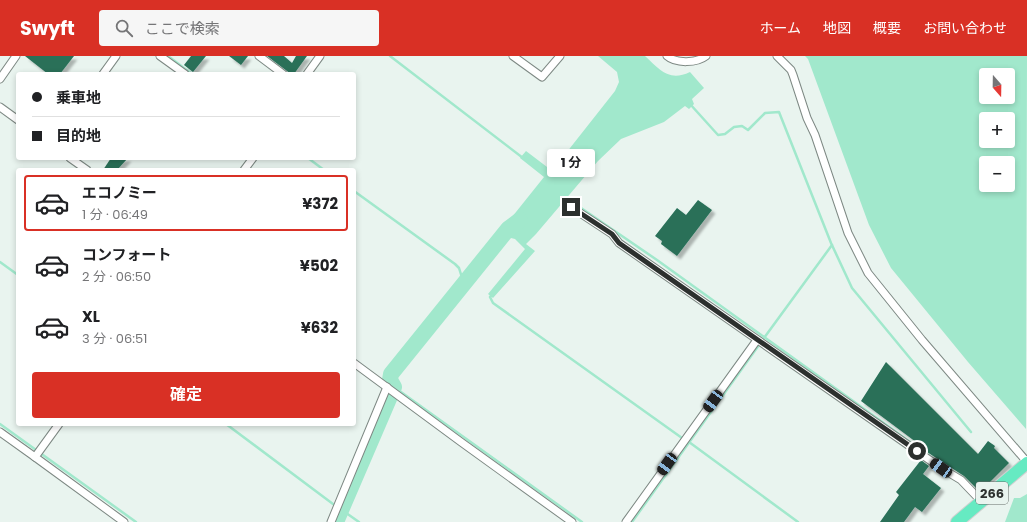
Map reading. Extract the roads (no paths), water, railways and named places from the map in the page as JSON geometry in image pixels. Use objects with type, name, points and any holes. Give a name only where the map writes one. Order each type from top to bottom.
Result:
[{"type":"highway","name":"266","points":[[957,522],[1027,462]]},
{"type":"street","points":[[0,79],[16,56]]},
{"type":"street","points":[[104,72],[116,56]]},
{"type":"street","points":[[160,56],[182,72]]},
{"type":"street","points":[[259,56],[280,72]]},
{"type":"street","points":[[308,72],[320,56]]},
{"type":"street","points":[[513,56],[542,77],[560,56]]},
{"type":"street","points":[[667,56],[671,59],[686,61],[702,59],[706,56]]},
{"type":"street","points":[[777,56],[791,70],[848,233],[868,274],[922,340],[1027,462]]},
{"type":"street","points":[[0,107],[16,119]]},
{"type":"street","points":[[73,160],[84,168]]},
{"type":"street","points":[[571,207],[612,234],[619,243],[757,340],[935,464],[961,480],[982,502]]},
{"type":"street","points":[[626,522],[757,340]]},
{"type":"street","points":[[356,364],[572,522]]},
{"type":"street","points":[[331,522],[390,390]]},
{"type":"street","points":[[37,454],[58,426]]},
{"type":"street","points":[[0,432],[37,454],[124,522]]},
{"type":"waterway","points":[[168,56],[189,72]]},
{"type":"waterway","points":[[390,56],[523,158]]},
{"type":"waterway","points":[[690,104],[718,135],[725,134],[734,127],[742,126],[748,130],[765,113],[779,112],[831,243],[852,288],[971,432]]},
{"type":"waterway","points":[[311,160],[321,168]]},
{"type":"waterway","points":[[356,192],[455,264],[459,268],[464,284]]},
{"type":"waterway","points":[[565,197],[657,260],[931,457]]},
{"type":"waterway","points":[[336,522],[394,387],[390,380],[391,374],[508,229],[520,220]]},
{"type":"waterway","points":[[764,338],[832,245]]},
{"type":"waterway","points":[[0,262],[16,274]]},
{"type":"waterway","points":[[492,295],[490,297],[493,303],[689,442],[798,522]]},
{"type":"waterway","points":[[632,522],[759,345]]},
{"type":"waterway","points":[[394,387],[582,522]]},
{"type":"waterway","points":[[0,424],[136,522]]},
{"type":"waterway","points":[[229,426],[333,504]]},
{"type":"waterway","points":[[339,508],[359,522]]}]
